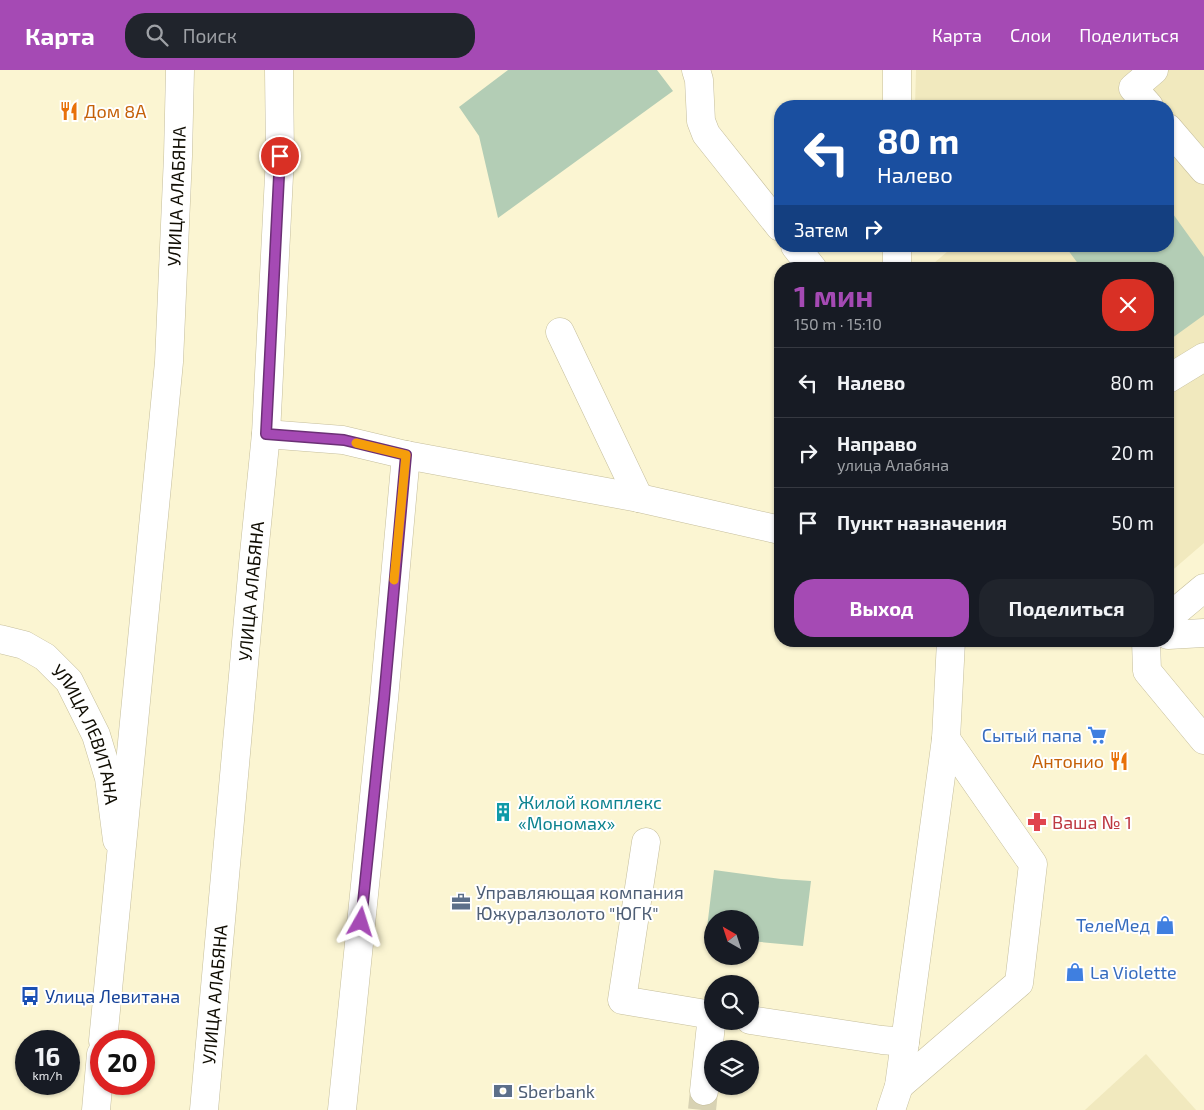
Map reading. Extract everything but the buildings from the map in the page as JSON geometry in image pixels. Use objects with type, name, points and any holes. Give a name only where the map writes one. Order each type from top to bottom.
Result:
[{"type":"main road","name":"УЛИЦА АЛАБЯНА","points":[[103,1030],[169,362],[180,70]]},
{"type":"main road","name":"УЛИЦА АЛАБЯНА","points":[[204,1110],[266,434],[280,156],[279,70]]},
{"type":"main road","points":[[696,70],[699,80],[701,121],[706,134],[774,219]]},
{"type":"main road","points":[[897,70],[897,100]]},
{"type":"main road","points":[[1144,100],[1133,88],[1154,70]]},
{"type":"main road","points":[[1174,135],[1204,170]]},
{"type":"main road","points":[[800,252],[808,262]]},
{"type":"main road","points":[[560,332],[639,498]]},
{"type":"main road","points":[[1174,375],[1204,357]]},
{"type":"main road","points":[[266,434],[344,440],[406,455],[639,498],[774,529]]},
{"type":"main road","points":[[342,1110],[384,699],[406,455]]},
{"type":"main road","points":[[1174,613],[1204,588]]},
{"type":"main road","points":[[1174,635],[1204,633]]},
{"type":"main road","name":"УЛИЦА ЛЕВИТАНА","points":[[0,639],[24,646],[45,657],[69,680],[96,736],[109,778],[120,866]]},
{"type":"main road","points":[[895,1098],[905,1042],[946,739],[952,647]]},
{"type":"main road","points":[[1146,647],[1147,671],[1204,740]]},
{"type":"main road","points":[[895,1098],[1019,983],[1033,864],[946,739]]},
{"type":"main road","points":[[646,842],[622,1000],[704,1014]]},
{"type":"main road","points":[[759,1021],[905,1042]]},
{"type":"main road","points":[[96,1110],[97,1095]]},
{"type":"shaded area","points":[[916,70],[1204,70],[1204,543],[1174,569],[1174,262],[935,262],[947,252],[1174,252],[1174,100],[915,100]]},
{"type":"shaded area","points":[[1146,1054],[1196,1110],[1085,1110]]},
{"type":"green space","points":[[508,70],[657,70],[673,91],[498,218],[479,136],[459,107]]},
{"type":"green space","points":[[1174,215],[1204,257],[1204,315],[1174,337],[1174,262],[1077,262],[1069,252],[1174,252]]},
{"type":"green space","points":[[714,870],[811,881],[803,946],[759,942],[759,910],[709,910]]},
{"type":"tunnel","points":[[702,1110],[704,1091]]},
{"type":"slow traffic","points":[[356,443],[406,455],[394,580]]},
{"type":"place","name":"Дом 8А","points":[[69,111]]},
{"type":"place","name":"Сытый папа","points":[[1097,735]]},
{"type":"place","name":"Антонио","points":[[1119,761]]},
{"type":"place","name":"Жилой комплекс «Мономах»","points":[[503,812]]},
{"type":"place","name":"Ваша № 1","points":[[1037,822]]},
{"type":"place","name":"Управляющая компания Южуралзолото \"ЮГК\"","points":[[461,902]]},
{"type":"place","name":"ТелеМед","points":[[1165,925]]},
{"type":"place","name":"La Violette","points":[[1075,972]]},
{"type":"place","name":"Улица Левитана","points":[[30,996]]},
{"type":"place","name":"Sberbank","points":[[503,1091]]},
{"type":"route","points":[[280,156],[266,434],[344,440],[406,455],[384,699],[361,922]]}]
